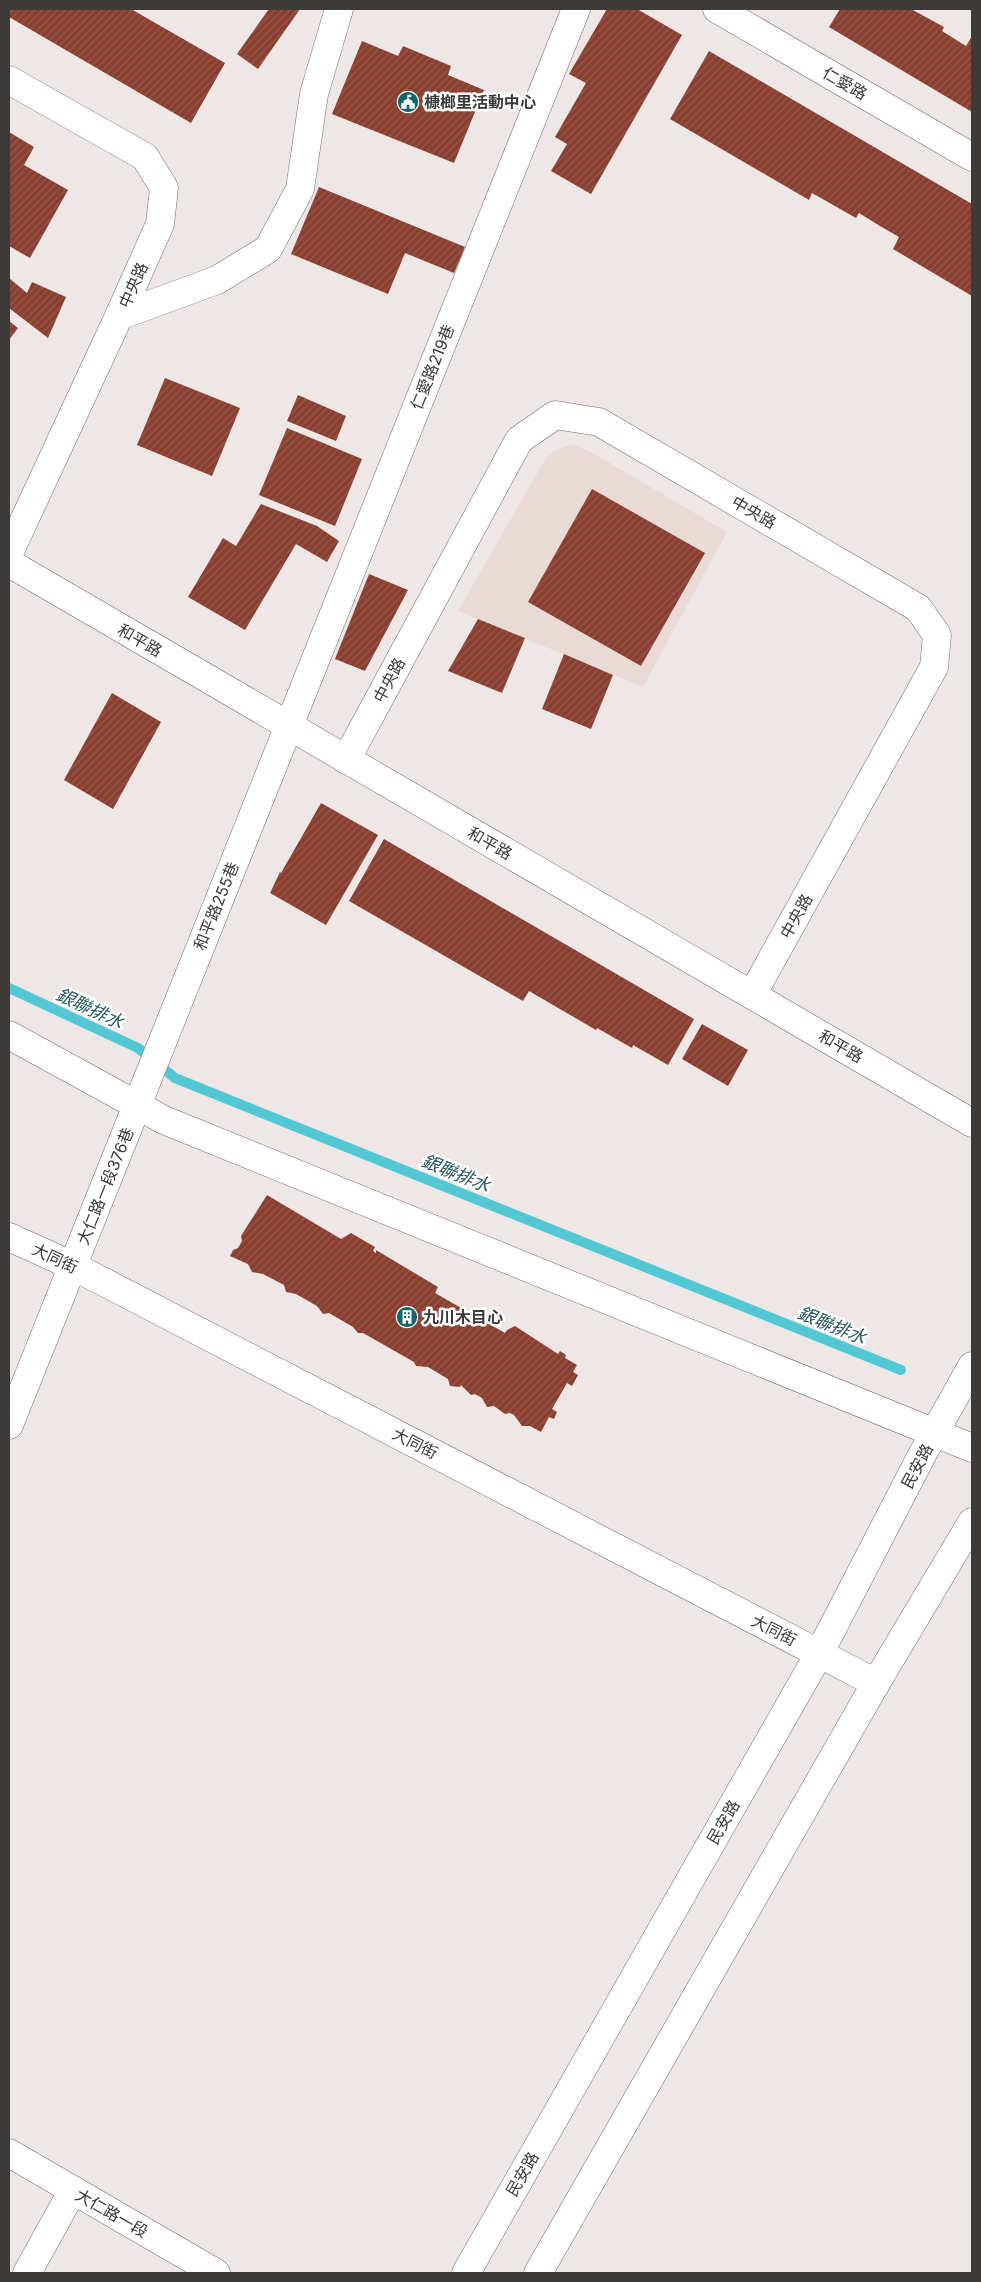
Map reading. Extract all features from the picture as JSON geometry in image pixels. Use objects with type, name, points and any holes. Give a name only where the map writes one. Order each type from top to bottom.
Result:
[{"type":"street","points":[[119,316],[217,280],[268,249],[300,189],[314,94],[338,9]]},
{"type":"street","name":"仁愛路219巷","points":[[288,726],[576,9]]},
{"type":"street","name":"仁愛路","points":[[717,9],[972,157]]},
{"type":"street","name":"中央路","points":[[9,80],[145,157],[164,188],[160,224],[9,553]]},
{"type":"street","name":"中央路","points":[[346,760],[520,440],[555,415],[599,422],[918,608],[937,636],[934,667],[752,995]]},
{"type":"street","name":"和平路","points":[[9,563],[972,1122]]},
{"type":"street","name":"和平路255巷","points":[[140,1095],[288,726]]},
{"type":"street","points":[[9,1035],[140,1095],[164,1120],[972,1448]]},
{"type":"street","name":"大仁路一段376巷","points":[[9,1424],[140,1095]]},
{"type":"street","name":"大同街","points":[[9,1237],[73,1266],[876,1683]]},
{"type":"street","name":"民安路","points":[[466,2273],[819,1654],[972,1366]]},
{"type":"street","points":[[538,2273],[876,1683],[972,1522]]},
{"type":"street","name":"大仁路一段","points":[[9,2153],[216,2273]]},
{"type":"street","points":[[27,2273],[73,2190]]},
{"type":"shaded area","points":[[574,445],[591,452],[727,532],[643,687],[458,611],[546,458],[557,449]]},
{"type":"building","points":[[9,9],[131,9],[225,63],[191,123],[9,17]]},
{"type":"building","points":[[269,9],[300,9],[258,69],[237,54]]},
{"type":"building","points":[[607,9],[637,9],[682,35],[591,194],[551,171],[567,144],[555,137],[586,83],[569,74]]},
{"type":"building","points":[[840,9],[911,9],[944,27],[942,31],[966,46],[972,36],[972,112],[829,27]]},
{"type":"building","name":"槺榔里活動中心","points":[[362,41],[398,56],[403,46],[451,66],[448,75],[484,90],[454,163],[332,114]]},
{"type":"building","points":[[709,51],[972,204],[972,296],[893,249],[899,237],[859,213],[856,218],[812,193],[809,200],[670,119]]},
{"type":"building","points":[[9,132],[34,147],[24,165],[68,190],[30,258],[9,246]]},
{"type":"building","points":[[319,187],[465,247],[454,273],[405,253],[388,294],[291,254]]},
{"type":"building","points":[[9,278],[27,293],[32,282],[66,297],[48,338],[9,308]]},
{"type":"building","points":[[9,321],[18,328],[9,340]]},
{"type":"building","points":[[165,378],[240,408],[212,476],[137,445]]},
{"type":"building","points":[[298,395],[346,416],[336,441],[287,421]]},
{"type":"building","points":[[287,428],[362,459],[335,526],[259,495]]},
{"type":"building","points":[[592,489],[705,553],[641,666],[528,602]]},
{"type":"building","points":[[261,504],[317,526],[339,541],[327,562],[296,544],[245,630],[188,597],[223,538],[236,546]]},
{"type":"building","points":[[369,574],[408,590],[365,671],[335,659]]},
{"type":"building","points":[[478,619],[525,638],[502,693],[448,671]]},
{"type":"building","points":[[564,654],[613,675],[591,729],[542,709]]},
{"type":"building","points":[[112,693],[161,722],[113,809],[64,780]]},
{"type":"building","points":[[321,803],[378,835],[326,925],[270,893],[280,872]]},
{"type":"building","points":[[384,839],[694,1019],[668,1065],[633,1045],[632,1048],[597,1028],[596,1030],[529,991],[523,1001],[349,901]]},
{"type":"building","points":[[702,1024],[748,1050],[728,1086],[682,1059]]},
{"type":"building","name":"九川木目心","points":[[267,1195],[341,1239],[351,1233],[375,1247],[373,1251],[376,1253],[376,1250],[438,1287],[435,1293],[505,1333],[515,1326],[558,1354],[560,1351],[566,1355],[565,1358],[577,1365],[573,1372],[578,1375],[572,1386],[567,1383],[552,1409],[557,1412],[554,1419],[549,1417],[541,1432],[530,1426],[522,1426],[514,1415],[510,1413],[505,1414],[494,1406],[487,1407],[482,1398],[475,1394],[471,1395],[461,1385],[460,1387],[450,1386],[448,1379],[428,1367],[416,1366],[414,1362],[363,1333],[358,1333],[353,1327],[329,1313],[323,1314],[317,1306],[296,1294],[286,1292],[284,1285],[263,1274],[252,1272],[248,1264],[230,1256],[233,1250],[238,1248],[242,1241],[241,1236]]},
{"type":"waterway","name":"銀聯排水","points":[[9,988],[138,1048],[175,1078],[901,1370]]},
{"type":"place","name":"槺榔里活動中心","points":[[408,102]]},
{"type":"place","name":"九川木目心","points":[[407,1317]]}]
